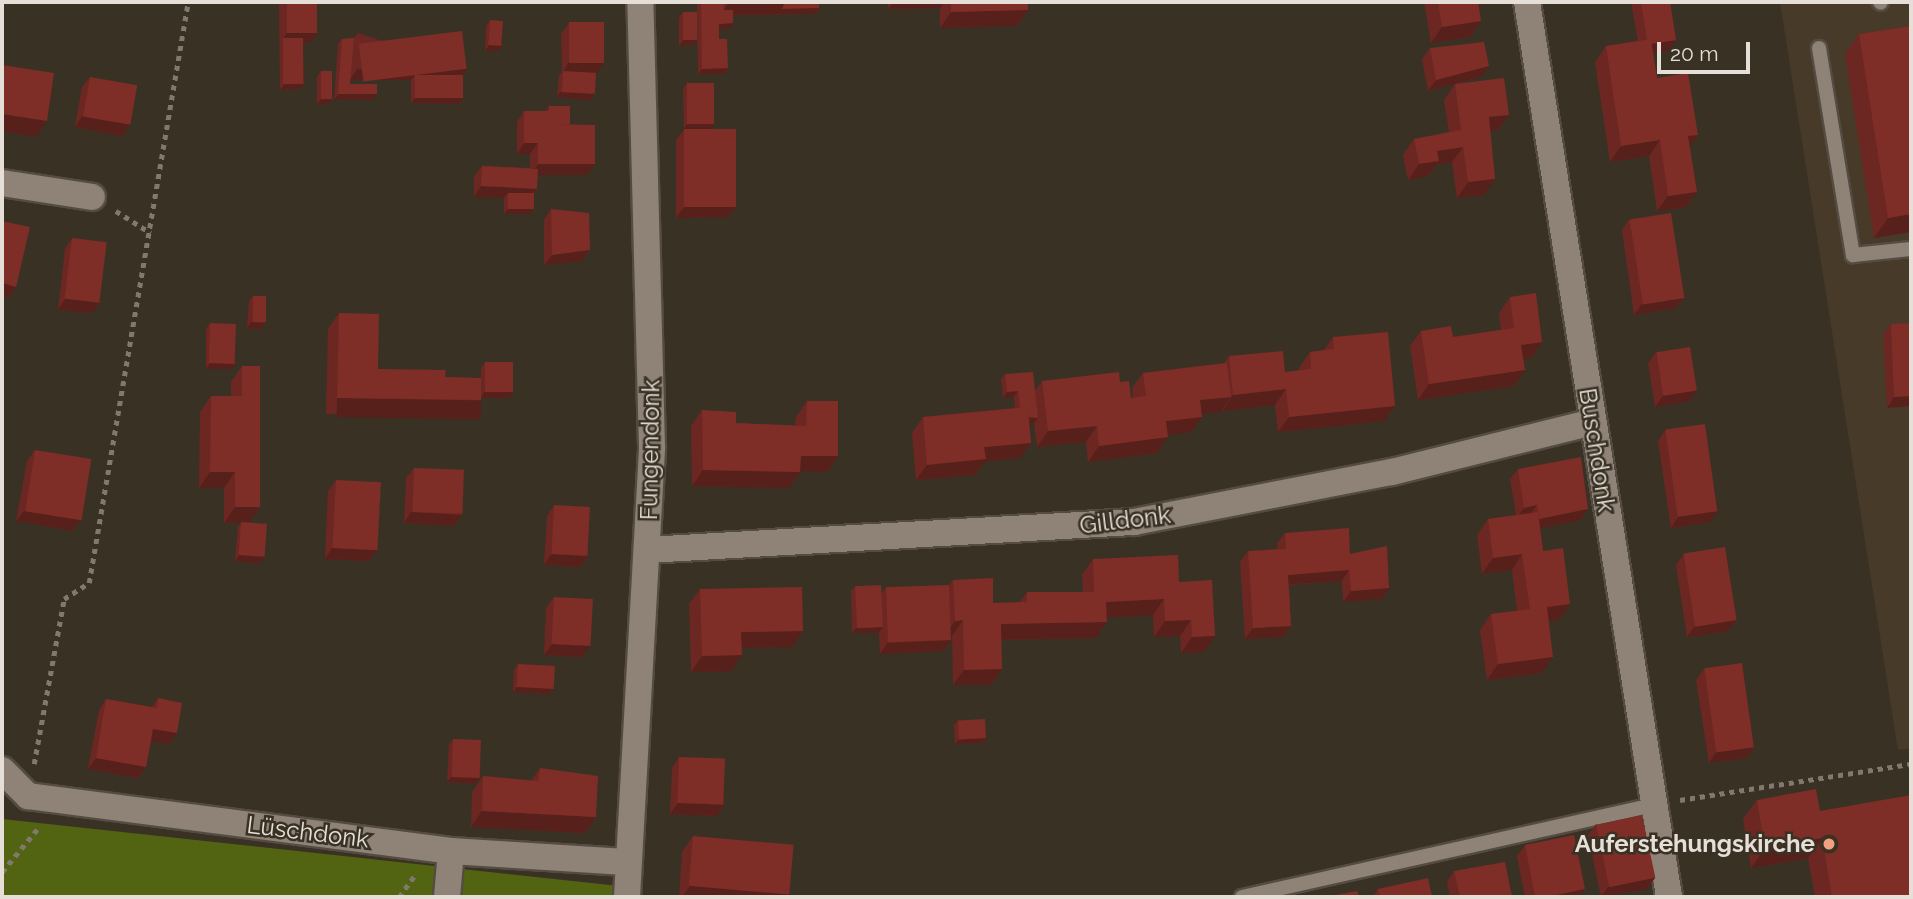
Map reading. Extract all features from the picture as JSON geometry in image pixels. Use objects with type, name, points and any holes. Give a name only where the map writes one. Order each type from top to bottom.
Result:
[{"type":"street","name":"Fungendonk","points":[[626,897],[626,862],[647,550],[650,235],[640,2]]},
{"type":"street","name":"Buschdonk","points":[[1527,2],[1653,804],[1670,897]]},
{"type":"street","points":[[2,183],[92,197]]},
{"type":"street","name":"Gilldonk","points":[[647,550],[1134,522],[1392,472],[1593,422]]},
{"type":"street","points":[[2,770],[28,796]]},
{"type":"street","name":"Lüschdonk","points":[[28,796],[451,851],[626,862]]},
{"type":"street","points":[[447,897],[451,851]]},
{"type":"lane","points":[[1819,48],[1853,255],[1911,249]]},
{"type":"lane","points":[[1242,897],[1653,804]]},
{"type":"path","points":[[28,796],[64,599],[89,583],[151,233],[188,2]]},
{"type":"path","points":[[92,197],[151,233]]},
{"type":"path","points":[[1653,804],[1911,764]]},
{"type":"path","points":[[2,872],[19,852]]},
{"type":"shaded area","points":[[1780,2],[1911,2],[1911,748],[1898,750]]},
{"type":"green space","points":[[2,819],[619,886],[618,897],[2,897]]},
{"type":"building","points":[[287,2],[317,2],[317,33],[287,33]]},
{"type":"building","points":[[701,2],[724,2],[724,10],[733,10],[733,23],[719,24],[719,39],[727,39],[728,68],[702,69]]},
{"type":"building","points":[[785,2],[785,3],[728,4]]},
{"type":"building","points":[[785,2],[819,2],[819,8],[782,9]]},
{"type":"building","points":[[951,2],[1028,2],[1028,10],[951,12]]},
{"type":"building","points":[[1438,2],[1478,2],[1481,21],[1442,27]]},
{"type":"building","points":[[1641,2],[1670,2],[1676,40],[1651,44],[1651,39],[1647,40]]},
{"type":"building","points":[[683,12],[697,12],[697,40],[683,40]]},
{"type":"building","points":[[490,20],[503,21],[501,46],[488,45]]},
{"type":"building","points":[[569,22],[604,22],[604,63],[569,63]]},
{"type":"building","points":[[1911,26],[1911,214],[1888,218],[1859,34]]},
{"type":"building","points":[[462,31],[467,69],[363,81],[359,44]]},
{"type":"building","points":[[283,38],[303,38],[303,84],[283,84]]},
{"type":"building","points":[[354,38],[350,84],[377,84],[377,94],[338,94],[342,39]]},
{"type":"building","points":[[1651,39],[1657,78],[1688,73],[1698,135],[1688,136],[1697,192],[1668,196],[1660,140],[1621,146],[1606,46]]},
{"type":"building","points":[[1484,42],[1489,66],[1436,80],[1430,48]]},
{"type":"building","points":[[2,65],[54,73],[47,121],[2,114]]},
{"type":"building","points":[[321,71],[332,71],[332,99],[321,99]]},
{"type":"building","points":[[563,71],[596,73],[595,94],[562,92]]},
{"type":"building","points":[[415,75],[463,75],[463,98],[415,98]]},
{"type":"building","points":[[90,77],[137,85],[130,125],[83,116]]},
{"type":"building","points":[[1504,78],[1509,115],[1489,117],[1495,179],[1468,182],[1463,147],[1437,151],[1439,161],[1419,164],[1414,139],[1461,130],[1455,84]]},
{"type":"building","points":[[687,83],[714,83],[714,124],[687,124]]},
{"type":"building","points":[[549,106],[570,106],[570,124],[552,124],[552,111],[549,111]]},
{"type":"building","points":[[524,111],[552,111],[552,124],[595,125],[595,164],[538,164],[538,143],[524,143]]},
{"type":"building","points":[[684,129],[736,129],[736,207],[684,207]]},
{"type":"building","points":[[482,166],[538,169],[537,189],[481,186]]},
{"type":"building","points":[[508,193],[534,193],[534,209],[508,209]]},
{"type":"building","points":[[551,209],[589,213],[590,250],[552,255]]},
{"type":"building","points":[[1671,213],[1684,298],[1643,305],[1630,220]]},
{"type":"building","points":[[2,221],[30,227],[16,287],[2,283]]},
{"type":"building","points":[[72,238],[107,242],[99,303],[65,299]]},
{"type":"building","points":[[1536,293],[1542,342],[1521,345],[1525,370],[1429,384],[1421,331],[1451,326],[1453,337],[1514,328],[1510,297]]},
{"type":"building","points":[[253,296],[266,296],[266,322],[253,322]]},
{"type":"building","points":[[339,313],[379,314],[378,369],[446,370],[445,377],[481,378],[481,400],[337,398]]},
{"type":"building","points":[[210,323],[236,324],[235,364],[209,363]]},
{"type":"building","points":[[1911,323],[1911,396],[1894,397],[1891,324]]},
{"type":"building","points":[[1388,332],[1395,406],[1289,417],[1286,389],[1233,395],[1229,356],[1283,351],[1285,372],[1311,369],[1310,352],[1334,349],[1333,337]]},
{"type":"building","points":[[1690,347],[1697,390],[1663,396],[1656,352]]},
{"type":"building","points":[[485,362],[513,362],[513,392],[485,392]]},
{"type":"building","points":[[1227,363],[1231,397],[1200,400],[1202,417],[1166,421],[1168,437],[1099,446],[1097,426],[1048,431],[1042,381],[1119,372],[1120,382],[1129,381],[1131,398],[1146,396],[1143,373]]},
{"type":"building","points":[[242,366],[260,366],[260,507],[235,507],[235,472],[210,472],[211,396],[242,396]]},
{"type":"building","points":[[1033,372],[1038,418],[1029,417],[1028,407],[1020,408],[1018,391],[1007,392],[1005,374]]},
{"type":"building","points":[[807,401],[838,401],[838,456],[801,456],[800,472],[703,470],[702,410],[736,412],[736,423],[806,426]]},
{"type":"building","points":[[1028,407],[1031,443],[984,447],[986,459],[927,465],[923,417]]},
{"type":"building","points":[[1705,424],[1717,511],[1678,517],[1665,430]]},
{"type":"building","points":[[35,450],[91,459],[82,520],[25,511]]},
{"type":"building","points":[[1581,457],[1588,509],[1539,519],[1537,505],[1524,508],[1518,469]]},
{"type":"building","points":[[414,468],[464,470],[462,514],[412,512]]},
{"type":"building","points":[[336,480],[381,482],[377,550],[332,548]]},
{"type":"building","points":[[554,505],[590,507],[587,556],[551,554]]},
{"type":"building","points":[[1538,512],[1543,551],[1563,548],[1570,604],[1547,607],[1553,657],[1498,664],[1491,614],[1530,609],[1522,554],[1493,558],[1488,519]]},
{"type":"building","points":[[241,522],[267,524],[265,557],[239,555]]},
{"type":"building","points":[[1349,528],[1350,554],[1387,546],[1389,588],[1351,591],[1349,570],[1288,575],[1291,626],[1253,628],[1248,551],[1286,549],[1285,533]]},
{"type":"building","points":[[1725,547],[1737,620],[1695,627],[1684,554]]},
{"type":"building","points":[[1178,555],[1179,582],[1212,580],[1215,636],[1192,637],[1191,620],[1165,621],[1164,599],[1106,602],[1107,622],[1001,624],[1002,669],[964,670],[963,620],[955,621],[953,580],[993,578],[993,603],[1027,602],[1027,592],[1094,592],[1093,559]]},
{"type":"building","points":[[881,585],[883,627],[857,628],[855,586]]},
{"type":"building","points":[[949,585],[951,640],[888,642],[886,587]]},
{"type":"building","points":[[802,587],[803,631],[741,632],[742,655],[702,656],[700,589]]},
{"type":"building","points":[[554,597],[593,599],[590,646],[552,644]]},
{"type":"building","points":[[1742,663],[1754,747],[1716,752],[1704,668]]},
{"type":"building","points":[[518,664],[555,666],[554,689],[517,687]]},
{"type":"building","points":[[158,698],[182,703],[177,733],[153,729],[146,767],[96,758],[106,699],[157,708]]},
{"type":"building","points":[[985,719],[986,738],[959,739],[958,720]]},
{"type":"building","points":[[453,739],[481,740],[480,778],[452,777]]},
{"type":"building","points":[[679,757],[725,759],[723,805],[677,803]]},
{"type":"building","points":[[540,768],[598,776],[596,817],[482,811],[483,776],[538,781]]},
{"type":"building","name":"Auferstehungskirche","points":[[1816,789],[1820,811],[1911,795],[1911,897],[1832,897],[1822,838],[1765,848],[1757,800]]},
{"type":"building","points":[[1642,815],[1655,878],[1609,887],[1596,825]]},
{"type":"building","points":[[1574,835],[1585,889],[1535,897],[1525,845]]},
{"type":"building","points":[[693,836],[794,845],[789,895],[689,886]]},
{"type":"building","points":[[1505,862],[1512,897],[1460,897],[1454,871]]},
{"type":"building","points":[[1428,878],[1432,897],[1380,897],[1378,889]]},
{"type":"building","points":[[1357,891],[1359,897],[1324,897]]},
{"type":"place","name":"Auferstehungskirche","points":[[1829,844]]}]
